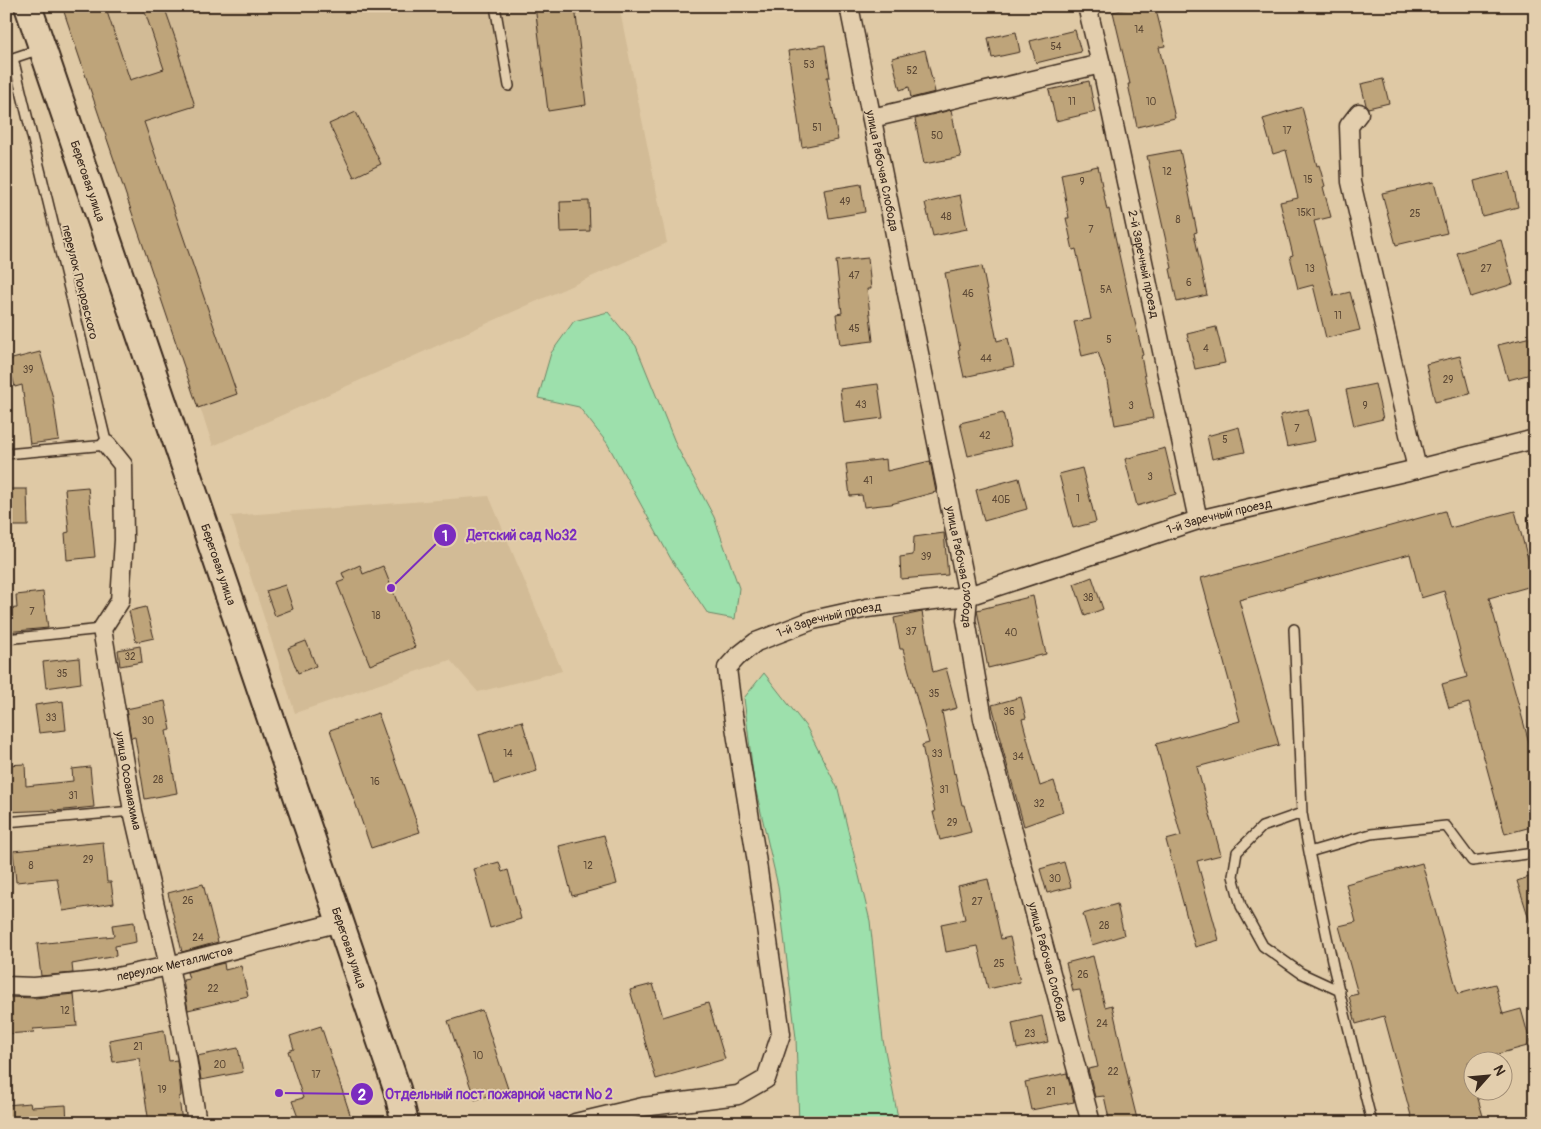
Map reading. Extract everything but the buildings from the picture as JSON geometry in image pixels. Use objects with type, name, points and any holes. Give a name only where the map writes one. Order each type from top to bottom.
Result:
[{"type":"main road","name":"Береговая улица","points":[[28,6],[340,922],[396,1088],[405,1123]]},
{"type":"street","name":"улица Рабочая Слобода","points":[[849,6],[968,596],[966,620],[983,719],[1091,1123]]},
{"type":"street","name":"2-й Заречный проезд","points":[[1087,6],[1198,520]]},
{"type":"street","points":[[872,118],[1101,64]]},
{"type":"street","points":[[1359,113],[1349,126],[1351,182],[1417,469]]},
{"type":"street","name":"1-й Заречный проезд","points":[[576,1123],[643,1107],[738,1095],[766,1080],[781,1034],[727,668],[737,657],[756,642],[813,620],[867,608],[968,596],[1198,520],[1417,469],[1535,439]]},
{"type":"street","points":[[102,629],[120,601],[124,540],[123,465],[107,445]]},
{"type":"street","name":"улица Осоавиахима","points":[[102,629],[133,811],[169,966],[187,1058],[197,1123]]},
{"type":"street","name":"переулок Металлистов","points":[[6,986],[34,987],[98,981],[169,966],[340,922]]},
{"type":"lane","points":[[495,6],[509,86]]},
{"type":"lane","name":"переулок Покровского","points":[[43,48],[13,58],[107,445]]},
{"type":"lane","points":[[6,454],[107,445]]},
{"type":"lane","points":[[6,639],[102,629]]},
{"type":"lane","points":[[1294,629],[1302,812],[1334,970],[1372,1123]]},
{"type":"lane","points":[[6,822],[133,811]]},
{"type":"lane","points":[[1302,812],[1262,827],[1237,852],[1234,876],[1241,906],[1263,946],[1301,973],[1340,991]]},
{"type":"lane","points":[[1309,852],[1371,834],[1446,826],[1472,861],[1535,853]]},
{"type":"shaded area","points":[[65,6],[619,6],[667,243],[213,446]]},
{"type":"shaded area","points":[[489,496],[562,671],[478,692],[450,660],[295,713],[231,516]]},
{"type":"green space","points":[[608,312],[636,346],[677,447],[714,517],[739,588],[735,619],[708,614],[671,559],[607,443],[579,407],[538,398],[551,353],[574,321]]},
{"type":"green space","points":[[764,673],[807,728],[838,789],[870,921],[883,1040],[899,1123],[799,1123],[796,1038],[778,886],[754,782],[744,698]]},
{"type":"place","name":"Детский сад №32","points":[[391,588]]},
{"type":"place","name":"Отдельный пост пожарной части № 2","points":[[279,1093]]}]
